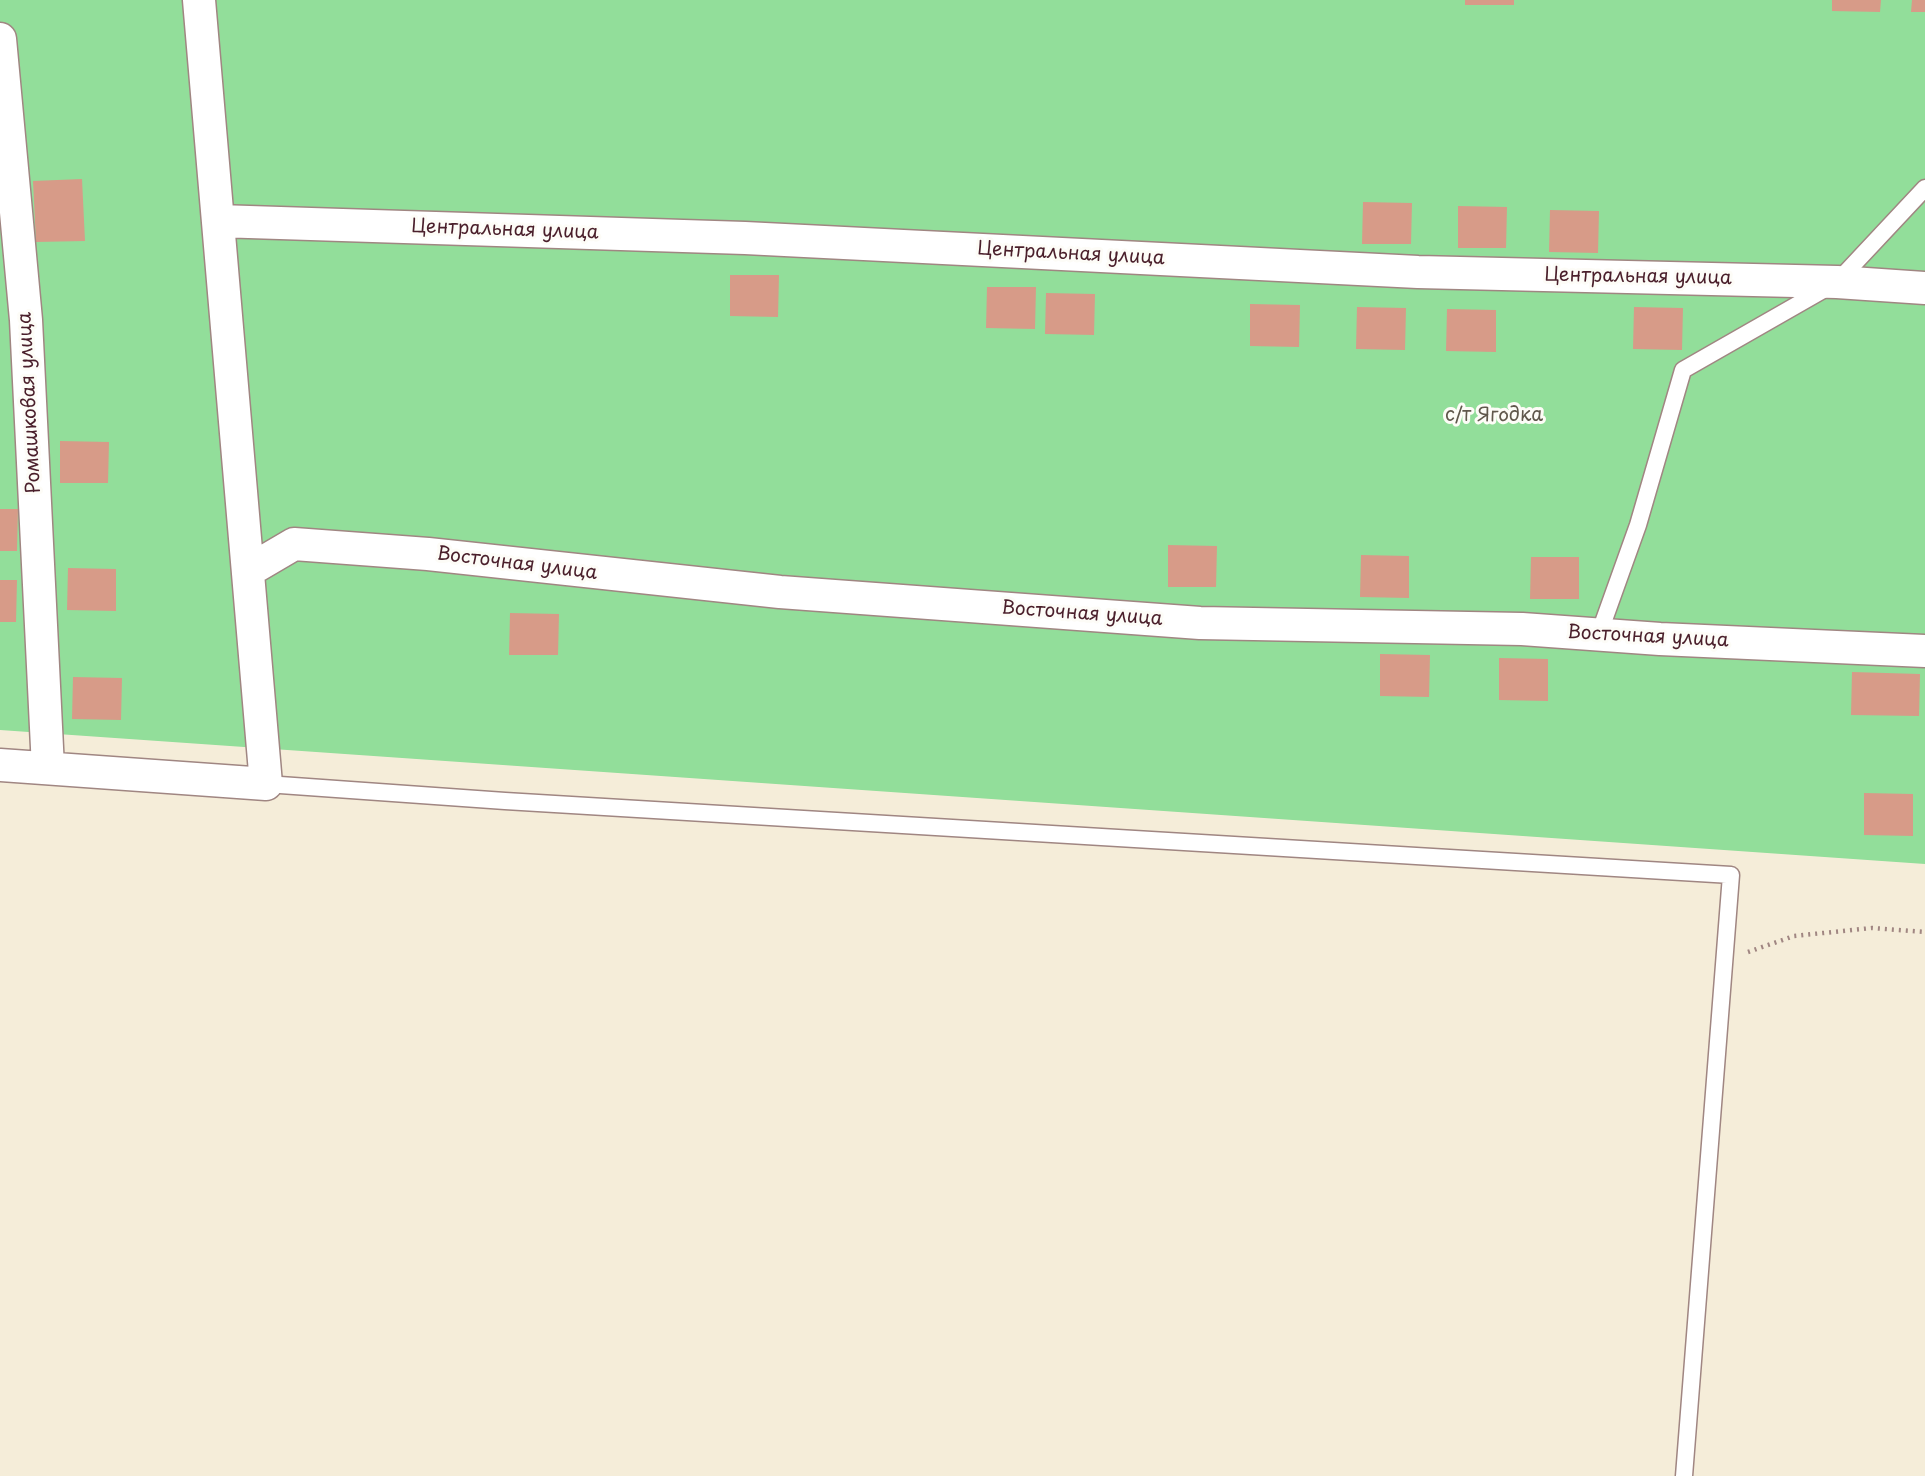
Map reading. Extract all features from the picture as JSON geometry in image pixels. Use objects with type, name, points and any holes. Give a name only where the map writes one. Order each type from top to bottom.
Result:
[{"type":"street","points":[[0,765],[266,784],[199,0]]},
{"type":"street","name":"Ромашковая улица","points":[[0,39],[26,320],[48,768]]},
{"type":"street","name":"Центральная улица","points":[[218,221],[745,238],[1418,272],[1836,282],[1925,288]]},
{"type":"street","name":"Восточная улица","points":[[248,571],[294,544],[428,554],[780,592],[1187,622],[1522,629],[1925,651]]},
{"type":"lane","points":[[1599,634],[1638,525],[1683,370],[1836,282],[1925,188]]},
{"type":"lane","points":[[266,784],[547,804],[1731,875],[1684,1476]]},
{"type":"path","points":[[1724,960],[1794,936],[1872,928],[1925,932]]},
{"type":"green space","name":"с/т Ягодка","points":[[0,0],[1925,0],[1925,864],[0,730]]},
{"type":"building","points":[[1465,0],[1514,0],[1514,5],[1465,5]]},
{"type":"building","points":[[1832,0],[1881,0],[1880,12],[1832,11]]},
{"type":"building","points":[[1912,0],[1925,0],[1925,12],[1911,12]]},
{"type":"building","points":[[82,179],[85,241],[36,242],[33,181]]},
{"type":"building","points":[[1363,202],[1412,203],[1411,244],[1362,244]]},
{"type":"building","points":[[1458,206],[1507,207],[1506,248],[1458,248]]},
{"type":"building","points":[[1550,210],[1599,211],[1598,253],[1549,252]]},
{"type":"building","points":[[730,275],[779,275],[778,317],[730,316]]},
{"type":"building","points":[[987,287],[1036,287],[1035,329],[986,328]]},
{"type":"building","points":[[1046,293],[1095,294],[1094,335],[1045,334]]},
{"type":"building","points":[[1250,304],[1300,305],[1299,347],[1250,346]]},
{"type":"building","points":[[1357,307],[1406,308],[1405,350],[1356,349]]},
{"type":"building","points":[[1634,307],[1683,308],[1682,350],[1633,349]]},
{"type":"building","points":[[1447,309],[1496,310],[1496,352],[1446,351]]},
{"type":"building","points":[[60,441],[109,442],[108,483],[60,483]]},
{"type":"building","points":[[0,509],[18,509],[17,551],[0,551]]},
{"type":"building","points":[[1168,545],[1217,546],[1216,587],[1168,587]]},
{"type":"building","points":[[1361,555],[1409,556],[1409,598],[1360,597]]},
{"type":"building","points":[[1531,557],[1579,557],[1579,599],[1530,599]]},
{"type":"building","points":[[68,568],[116,569],[116,611],[67,610]]},
{"type":"building","points":[[0,580],[17,580],[16,622],[0,622]]},
{"type":"building","points":[[510,613],[559,614],[558,655],[509,655]]},
{"type":"building","points":[[1380,654],[1430,655],[1429,697],[1380,696]]},
{"type":"building","points":[[1499,658],[1548,659],[1548,701],[1499,700]]},
{"type":"building","points":[[1852,672],[1920,674],[1919,716],[1851,715]]},
{"type":"building","points":[[73,677],[122,678],[121,720],[72,719]]},
{"type":"building","points":[[1864,793],[1913,794],[1913,836],[1864,835]]}]
